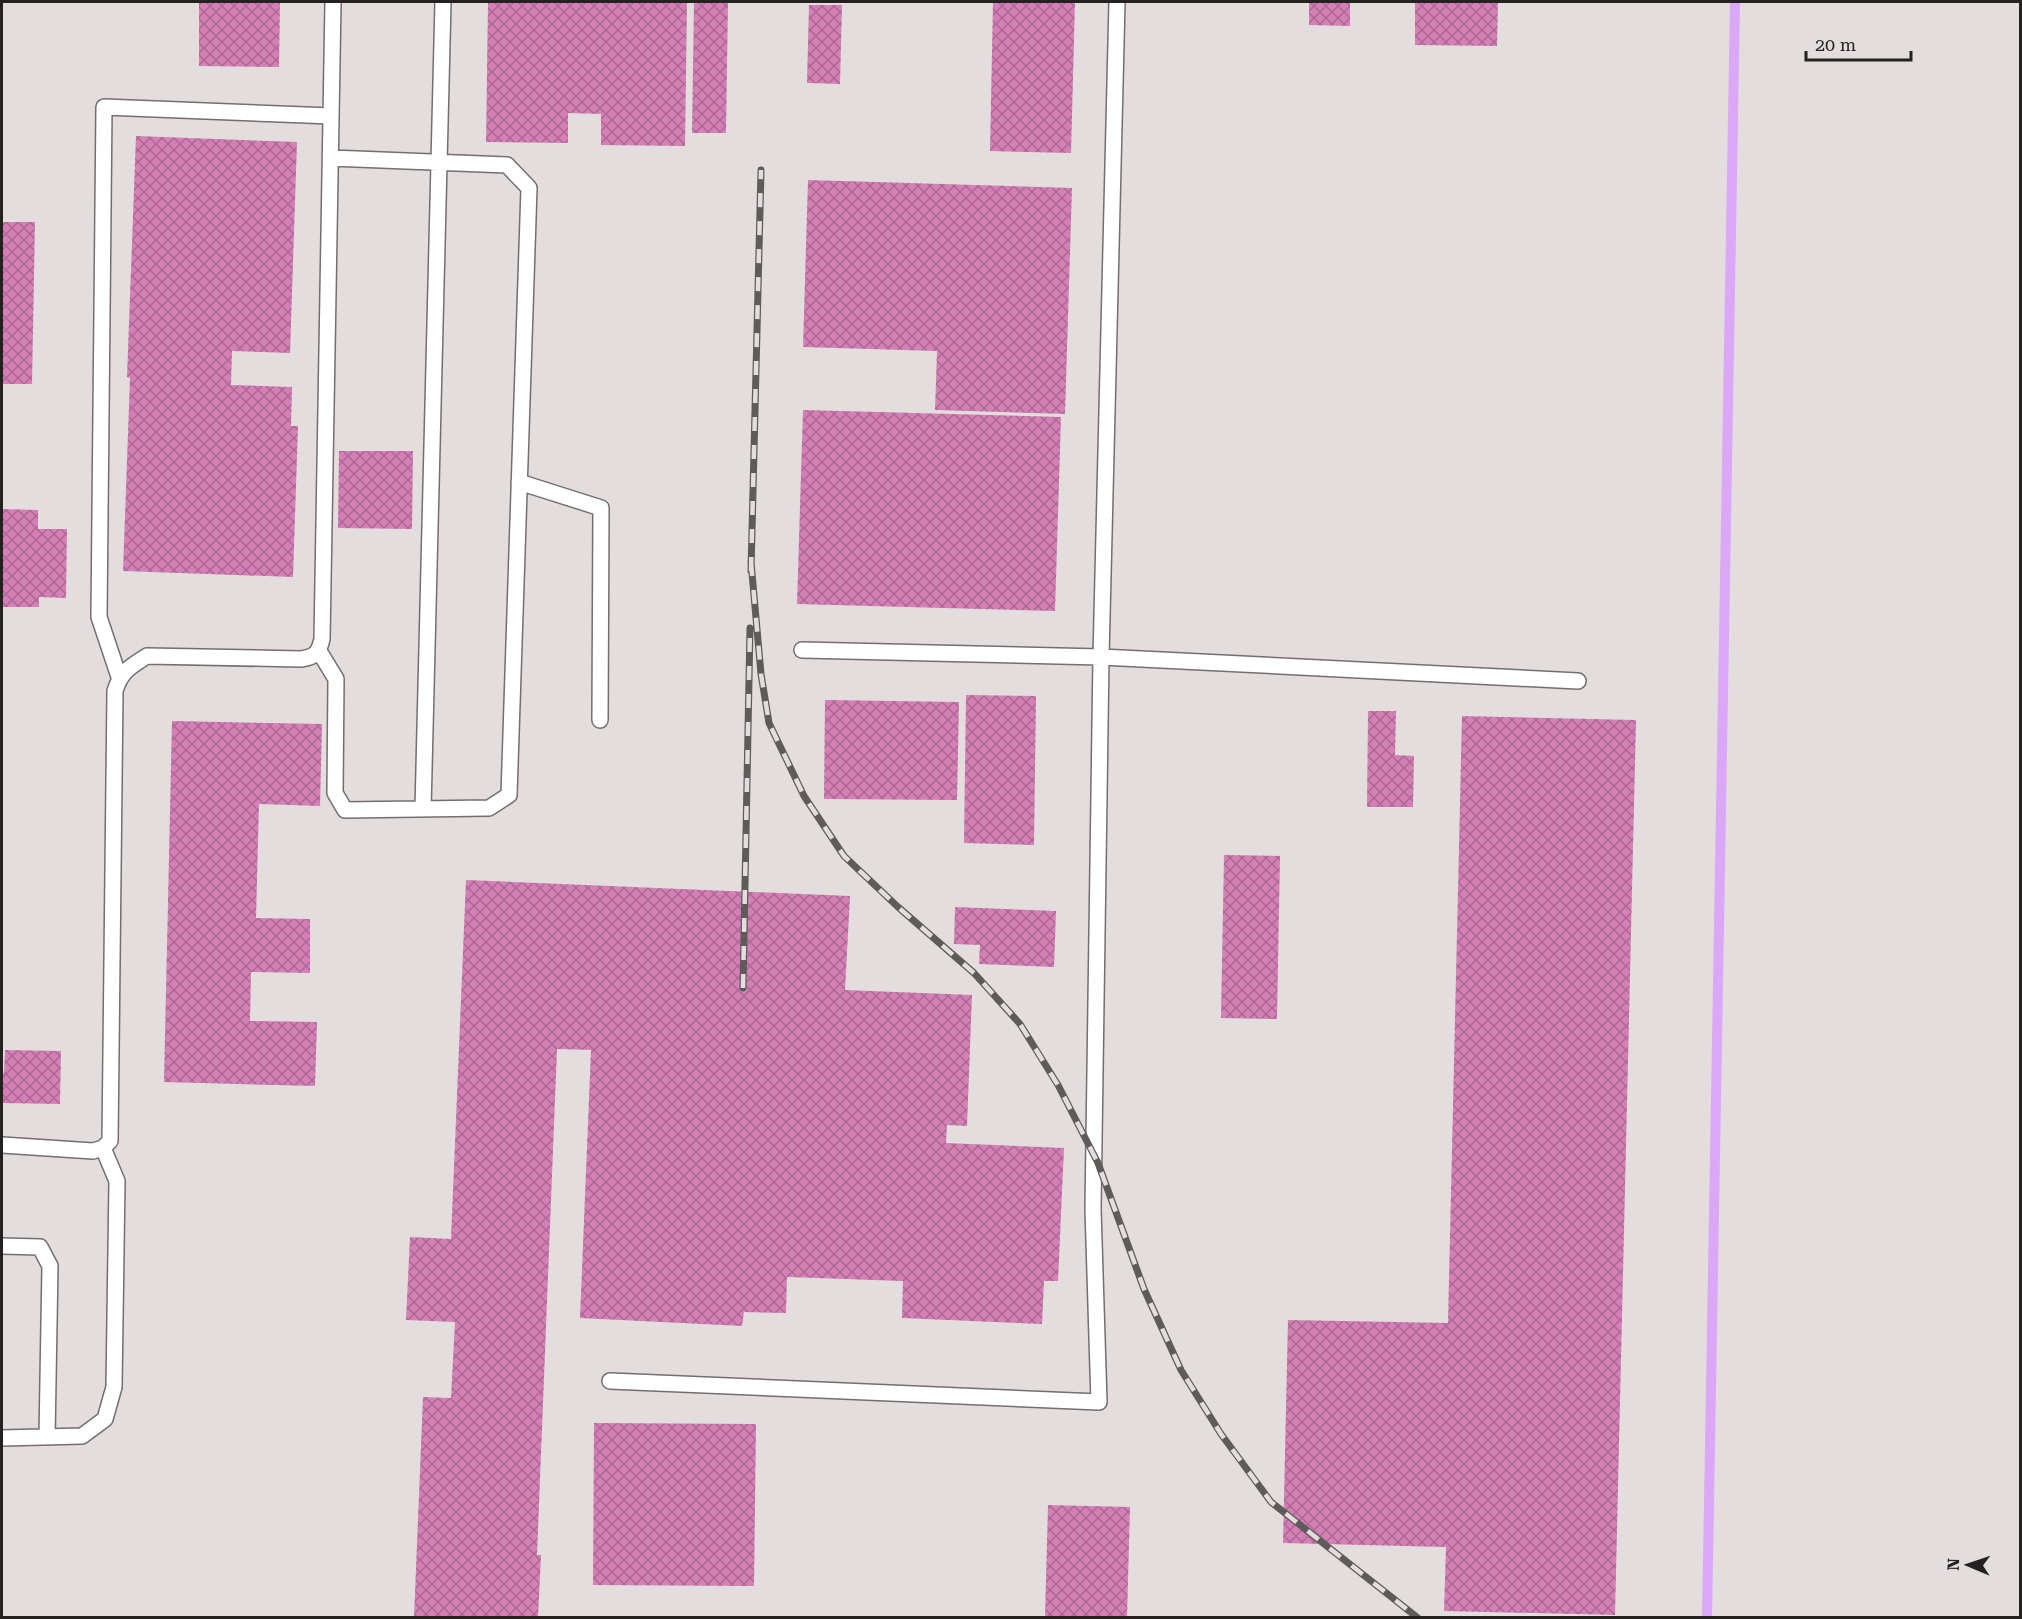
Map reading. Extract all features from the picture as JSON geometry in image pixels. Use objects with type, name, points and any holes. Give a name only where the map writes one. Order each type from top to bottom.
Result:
[{"type":"lane","points":[[2,1145],[93,1151],[103,1148],[110,1142],[115,691],[119,677],[129,667],[147,656],[301,659],[312,657],[319,651],[322,639],[333,2]]},
{"type":"lane","points":[[423,809],[443,2]]},
{"type":"lane","points":[[610,1381],[1099,1402],[1093,1209],[1101,657],[1117,2]]},
{"type":"lane","points":[[119,677],[99,617],[104,107],[332,116]]},
{"type":"lane","points":[[319,651],[336,679],[335,793],[345,810],[489,808],[509,795],[529,188],[507,165],[331,158]]},
{"type":"lane","points":[[519,482],[601,507],[600,720]]},
{"type":"lane","points":[[802,650],[1101,657],[1578,681]]},
{"type":"lane","points":[[2,1438],[82,1436],[105,1419],[114,1387],[117,1181],[103,1148]]},
{"type":"lane","points":[[2,1246],[40,1247],[50,1266],[47,1437]]},
{"type":"building","points":[[199,2],[280,2],[279,67],[199,66]]},
{"type":"building","points":[[488,2],[687,2],[685,146],[601,145],[601,114],[568,113],[568,143],[486,142]]},
{"type":"building","points":[[694,2],[728,2],[726,133],[692,133]]},
{"type":"building","points":[[993,2],[1075,2],[1071,153],[990,151]]},
{"type":"building","points":[[1309,2],[1350,2],[1350,26],[1309,25]]},
{"type":"building","points":[[1415,2],[1498,2],[1497,46],[1415,45]]},
{"type":"building","points":[[809,5],[842,5],[840,84],[807,83]]},
{"type":"building","points":[[136,136],[297,142],[290,353],[232,351],[231,385],[292,387],[291,426],[298,426],[293,577],[123,571]]},
{"type":"building","points":[[808,180],[1072,188],[1065,414],[935,410],[937,351],[803,347]]},
{"type":"building","points":[[2,222],[35,222],[32,384],[2,384]]},
{"type":"building","points":[[803,410],[1061,417],[1055,611],[797,604]]},
{"type":"building","points":[[339,451],[413,451],[412,529],[338,528]]},
{"type":"building","points":[[2,509],[38,510],[38,529],[67,529],[66,598],[39,597],[39,607],[2,607]]},
{"type":"building","points":[[966,695],[1036,696],[1034,845],[964,843]]},
{"type":"building","points":[[825,700],[959,702],[957,800],[824,799]]},
{"type":"building","points":[[1368,711],[1396,711],[1395,755],[1414,756],[1413,807],[1367,807]]},
{"type":"building","points":[[1462,716],[1636,720],[1615,1615],[1444,1611],[1446,1547],[1283,1543],[1288,1320],[1448,1323]]},
{"type":"building","points":[[172,721],[322,724],[320,806],[259,804],[256,918],[310,919],[310,973],[251,972],[250,1021],[317,1022],[315,1086],[164,1082]]},
{"type":"building","points":[[1224,855],[1280,856],[1277,1019],[1221,1018]]},
{"type":"building","points":[[466,880],[850,896],[845,990],[972,995],[967,1126],[947,1125],[946,1143],[1064,1148],[1058,1281],[1044,1281],[1042,1324],[902,1318],[903,1281],[787,1277],[786,1313],[744,1312],[742,1326],[580,1318],[591,1050],[557,1049],[537,1555],[541,1555],[538,1618],[414,1618],[423,1397],[451,1398],[455,1322],[406,1320],[410,1237],[451,1239]]},
{"type":"building","points":[[955,907],[1056,911],[1054,967],[979,964],[980,945],[954,944]]},
{"type":"building","points":[[5,1050],[61,1051],[60,1104],[2,1103]]},
{"type":"building","points":[[594,1423],[756,1424],[754,1586],[593,1585]]},
{"type":"building","points":[[1048,1505],[1130,1507],[1127,1618],[1045,1618]]},
{"type":"waterway","points":[[1707,1618],[1735,2]]},
{"type":"railway","points":[[751,571],[761,170]]},
{"type":"railway","points":[[751,562],[761,674],[769,723],[804,796],[844,856],[974,973],[1020,1024],[1058,1085],[1098,1163],[1144,1289],[1181,1370],[1221,1434],[1271,1502],[1418,1618]]},
{"type":"railway","points":[[743,988],[750,628]]}]
